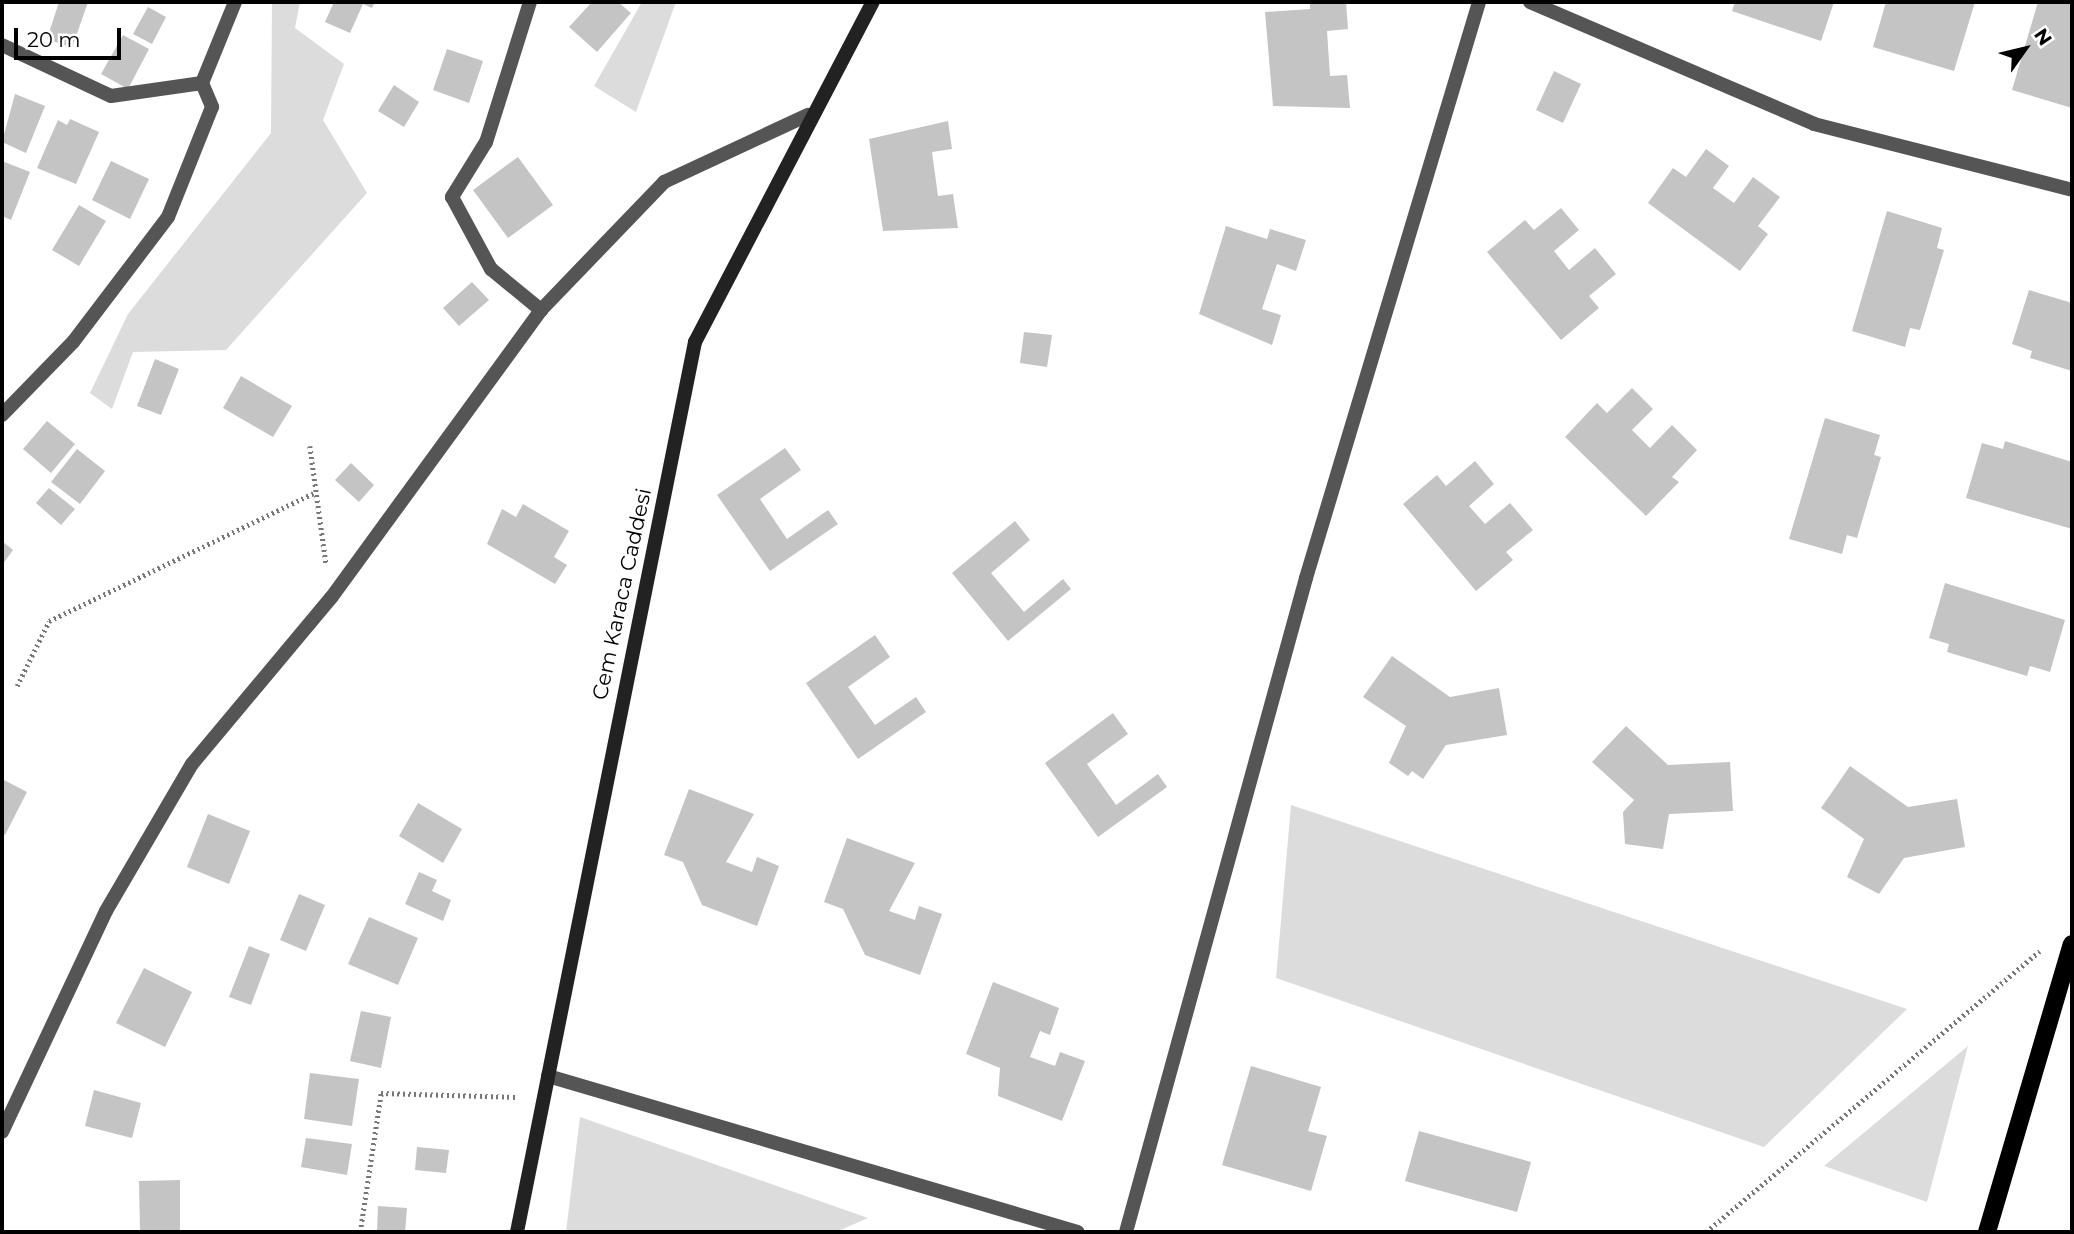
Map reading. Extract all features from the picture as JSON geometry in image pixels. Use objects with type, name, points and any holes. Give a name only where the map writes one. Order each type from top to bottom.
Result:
[{"type":"main road","points":[[1987,1232],[2072,944]]},
{"type":"street","points":[[2,415],[73,342],[168,217],[212,120],[202,83],[235,2]]},
{"type":"street","points":[[530,2],[486,142],[452,197],[491,269],[541,310]]},
{"type":"street","name":"Cem Karaca Caddesi","points":[[517,1232],[695,342],[808,115],[873,2]]},
{"type":"street","points":[[1126,1232],[1306,578],[1479,2]]},
{"type":"street","points":[[1530,2],[1814,124],[2072,190]]},
{"type":"street","points":[[2,44],[111,96],[202,83]]},
{"type":"street","points":[[2,1132],[106,911],[192,764],[331,598],[541,310],[664,182],[808,115]]},
{"type":"street","points":[[548,1076],[1078,1232]]},
{"type":"path","points":[[310,446],[331,598]]},
{"type":"path","points":[[17,686],[49,621],[316,492]]},
{"type":"path","points":[[1706,1232],[2051,941]]},
{"type":"path","points":[[360,1232],[381,1093],[544,1098]]},
{"type":"shaded area","points":[[272,2],[300,2],[295,28],[344,64],[323,120],[367,193],[226,350],[133,352],[112,409],[90,393],[128,314],[271,133]]},
{"type":"shaded area","points":[[642,2],[676,2],[636,112],[594,86]]},
{"type":"shaded area","points":[[1291,805],[1907,1009],[1764,1147],[1276,978]]},
{"type":"shaded area","points":[[1968,1046],[1927,1202],[1824,1166]]},
{"type":"shaded area","points":[[580,1117],[868,1218],[836,1232],[566,1232]]},
{"type":"building","points":[[59,2],[88,2],[72,48],[47,39]]},
{"type":"building","points":[[334,2],[375,2],[372,8],[363,4],[350,33],[325,22]]},
{"type":"building","points":[[592,2],[618,2],[631,13],[597,52],[569,27]]},
{"type":"building","points":[[1310,2],[1346,2],[1348,29],[1327,31],[1330,76],[1347,75],[1350,108],[1273,106],[1265,12],[1310,9]]},
{"type":"building","points":[[1735,2],[1834,2],[1821,41],[1732,11]]},
{"type":"building","points":[[1886,2],[1975,2],[1954,71],[1873,47]]},
{"type":"building","points":[[2038,2],[2072,2],[2072,108],[2012,90]]},
{"type":"building","points":[[148,7],[166,17],[152,44],[133,34]]},
{"type":"building","points":[[123,35],[149,49],[128,89],[101,74]]},
{"type":"building","points":[[447,49],[483,61],[469,103],[433,90]]},
{"type":"building","points":[[1554,71],[1581,84],[1563,123],[1536,110]]},
{"type":"building","points":[[394,85],[419,102],[404,127],[378,111]]},
{"type":"building","points":[[15,94],[45,106],[26,153],[2,142]]},
{"type":"building","points":[[70,119],[99,132],[76,184],[37,168],[58,120],[67,125]]},
{"type":"building","points":[[948,121],[952,149],[932,152],[938,196],[953,194],[958,228],[883,231],[869,139]]},
{"type":"building","points":[[1706,149],[1729,166],[1713,188],[1734,203],[1753,177],[1780,197],[1758,226],[1768,234],[1740,271],[1648,203],[1673,168],[1686,177]]},
{"type":"building","points":[[518,157],[553,205],[508,238],[473,190]]},
{"type":"building","points":[[2,161],[30,172],[11,220],[2,216]]},
{"type":"building","points":[[111,161],[149,179],[130,219],[92,200]]},
{"type":"building","points":[[79,205],[106,221],[79,266],[52,250]]},
{"type":"building","points":[[1561,208],[1579,230],[1554,251],[1569,270],[1595,248],[1616,274],[1589,296],[1599,308],[1561,340],[1487,252],[1525,220],[1534,230]]},
{"type":"building","points":[[1887,211],[1942,228],[1937,248],[1944,250],[1920,330],[1910,328],[1905,347],[1852,331]]},
{"type":"building","points":[[1226,226],[1267,239],[1270,229],[1306,240],[1296,271],[1277,264],[1262,309],[1281,315],[1272,345],[1199,314]]},
{"type":"building","points":[[472,282],[489,300],[459,326],[443,308]]},
{"type":"building","points":[[2029,290],[2072,303],[2072,371],[2030,358],[2032,351],[2012,344]]},
{"type":"building","points":[[1024,332],[1052,335],[1047,367],[1020,363]]},
{"type":"building","points":[[155,359],[179,369],[161,415],[137,406]]},
{"type":"building","points":[[241,376],[292,406],[273,437],[223,408]]},
{"type":"building","points":[[1632,388],[1653,409],[1632,430],[1650,448],[1672,425],[1697,450],[1672,477],[1679,482],[1646,516],[1565,437],[1597,403],[1607,413]]},
{"type":"building","points":[[1825,418],[1880,435],[1874,455],[1881,457],[1857,538],[1847,535],[1842,554],[1789,539]]},
{"type":"building","points":[[47,421],[75,444],[51,473],[23,449]]},
{"type":"building","points":[[2005,441],[2072,462],[2072,529],[1966,498],[1982,443],[2003,449]]},
{"type":"building","points":[[785,448],[801,470],[760,499],[787,539],[828,510],[838,524],[770,571],[717,495]]},
{"type":"building","points":[[77,449],[105,471],[80,504],[51,482]]},
{"type":"building","points":[[1475,461],[1494,484],[1469,506],[1485,524],[1510,503],[1533,530],[1506,552],[1513,560],[1476,591],[1403,504],[1437,475],[1446,486]]},
{"type":"building","points":[[351,463],[374,485],[359,502],[335,480]]},
{"type":"building","points":[[49,488],[75,509],[61,525],[36,503]]},
{"type":"building","points":[[523,504],[569,531],[554,557],[567,565],[555,584],[487,544],[502,509],[516,517]]},
{"type":"building","points":[[1015,521],[1030,540],[991,573],[1024,612],[1063,579],[1071,589],[1008,641],[952,573]]},
{"type":"building","points":[[2,541],[13,550],[2,565]]},
{"type":"building","points":[[1945,583],[2065,620],[2050,672],[2030,666],[2027,676],[1947,652],[1949,644],[1929,638]]},
{"type":"building","points":[[875,635],[890,657],[848,687],[875,725],[916,697],[926,712],[858,759],[806,683]]},
{"type":"building","points":[[1392,656],[1450,697],[1499,688],[1507,735],[1446,745],[1423,779],[1412,771],[1408,776],[1389,763],[1406,726],[1363,697]]},
{"type":"building","points":[[1113,713],[1128,734],[1087,764],[1116,805],[1158,774],[1167,787],[1098,837],[1045,763]]},
{"type":"building","points":[[1626,726],[1668,765],[1730,762],[1733,811],[1669,814],[1663,849],[1625,844],[1623,812],[1634,800],[1592,762]]},
{"type":"building","points":[[1850,766],[1908,807],[1957,799],[1965,847],[1904,858],[1879,894],[1847,877],[1864,839],[1821,808]]},
{"type":"building","points":[[2,779],[27,792],[5,835],[2,834]]},
{"type":"building","points":[[689,789],[754,814],[726,862],[752,872],[757,857],[779,866],[757,926],[702,905],[683,862],[664,855]]},
{"type":"building","points":[[418,803],[462,829],[443,863],[399,836]]},
{"type":"building","points":[[208,814],[250,831],[229,884],[187,867]]},
{"type":"building","points":[[847,838],[915,863],[889,911],[915,920],[919,906],[942,914],[920,975],[865,955],[843,909],[824,902]]},
{"type":"building","points":[[419,872],[437,880],[432,891],[451,900],[443,921],[405,904]]},
{"type":"building","points":[[299,894],[325,905],[306,951],[280,940]]},
{"type":"building","points":[[369,917],[418,938],[398,985],[348,964]]},
{"type":"building","points":[[249,946],[270,954],[251,1005],[229,997]]},
{"type":"building","points":[[144,968],[192,992],[165,1047],[116,1023]]},
{"type":"building","points":[[993,982],[1059,1008],[1050,1035],[1040,1031],[1030,1057],[1055,1066],[1060,1052],[1085,1061],[1062,1121],[998,1096],[1000,1068],[966,1054]]},
{"type":"building","points":[[361,1011],[391,1017],[381,1068],[350,1061]]},
{"type":"building","points":[[1251,1066],[1321,1087],[1308,1131],[1327,1136],[1311,1191],[1222,1165]]},
{"type":"building","points":[[310,1073],[359,1079],[352,1126],[304,1119]]},
{"type":"building","points":[[94,1090],[141,1103],[132,1138],[85,1126]]},
{"type":"building","points":[[1419,1131],[1531,1162],[1517,1212],[1405,1181]]},
{"type":"building","points":[[306,1138],[352,1144],[347,1175],[301,1167]]},
{"type":"building","points":[[417,1147],[449,1150],[446,1173],[415,1170]]},
{"type":"building","points":[[180,1180],[180,1232],[140,1232],[139,1181]]},
{"type":"building","points":[[378,1206],[407,1208],[405,1232],[377,1232]]}]
